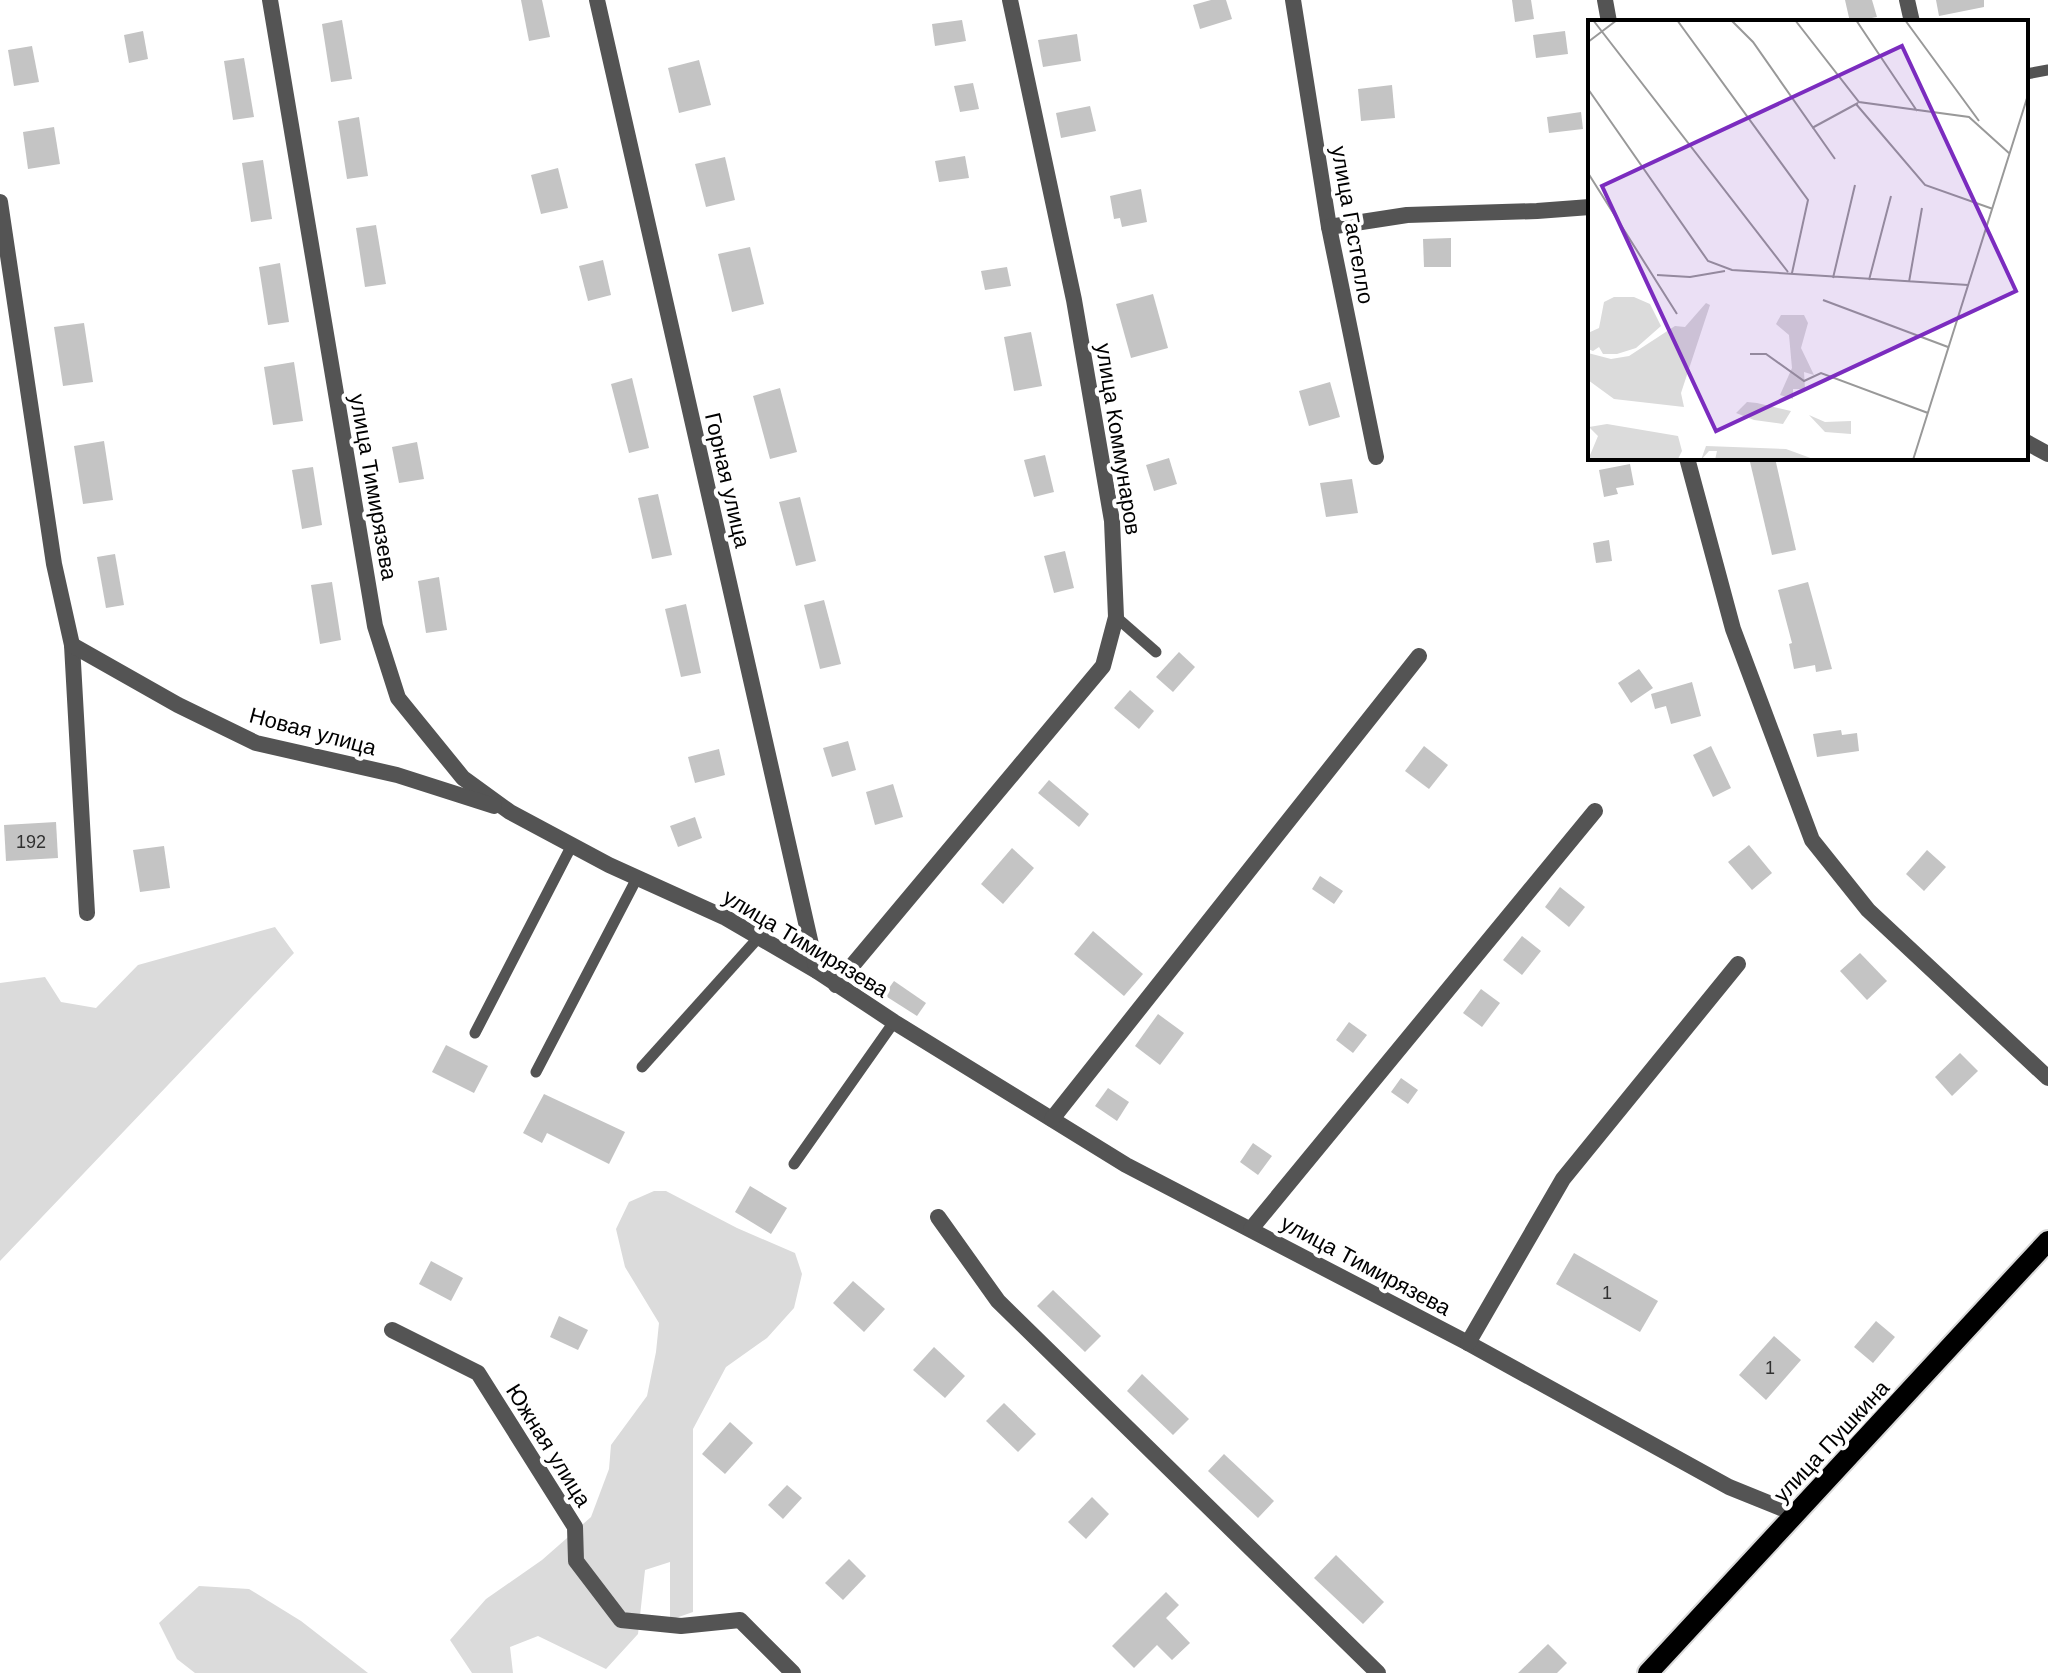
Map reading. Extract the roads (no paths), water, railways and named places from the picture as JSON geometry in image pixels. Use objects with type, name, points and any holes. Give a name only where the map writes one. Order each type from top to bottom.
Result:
[{"type":"main road","name":"улица Пушкина","points":[[1648,1673],[2048,1241]]},
{"type":"street","name":"улица Тимирязева","points":[[270,0],[375,626],[398,698],[463,778],[510,812],[759,937],[1126,1165],[1468,1343],[1729,1487],[1796,1514]]},
{"type":"street","name":"Горная улица","points":[[597,0],[817,971]]},
{"type":"street","name":"улица Коммунаров","points":[[836,985],[1103,666],[1116,617],[1110,507],[1074,300],[1010,0]]},
{"type":"street","name":"улица Гастелло","points":[[1293,0],[1329,227],[1376,457]]},
{"type":"street","points":[[1605,0],[1609,20]]},
{"type":"street","points":[[1907,0],[1912,20]]},
{"type":"street","points":[[0,202],[54,564],[72,645],[87,913]]},
{"type":"street","points":[[1329,227],[1407,215],[1588,207]]},
{"type":"street","points":[[2028,443],[2048,454]]},
{"type":"street","points":[[1688,460],[1733,629],[1812,840],[1868,910],[2048,1078]]},
{"type":"street","name":"Новая улица","points":[[72,645],[178,705],[256,743],[397,775],[510,812]]},
{"type":"street","points":[[1052,1119],[1419,656]]},
{"type":"street","points":[[1251,1229],[1595,811]]},
{"type":"street","points":[[1468,1343],[1563,1179],[1738,964]]},
{"type":"street","points":[[938,1217],[998,1301],[1378,1673]]},
{"type":"street","name":"Южная улица","points":[[392,1330],[478,1373],[575,1527],[576,1561],[621,1620],[681,1626],[740,1620],[793,1673]]},
{"type":"lane","points":[[2028,74],[2048,70]]},
{"type":"lane","points":[[1116,617],[1156,652]]},
{"type":"lane","points":[[475,1033],[572,845]]},
{"type":"lane","points":[[536,1072],[637,878]]},
{"type":"lane","points":[[642,1067],[759,937]]},
{"type":"lane","points":[[794,1164],[894,1022]]}]
